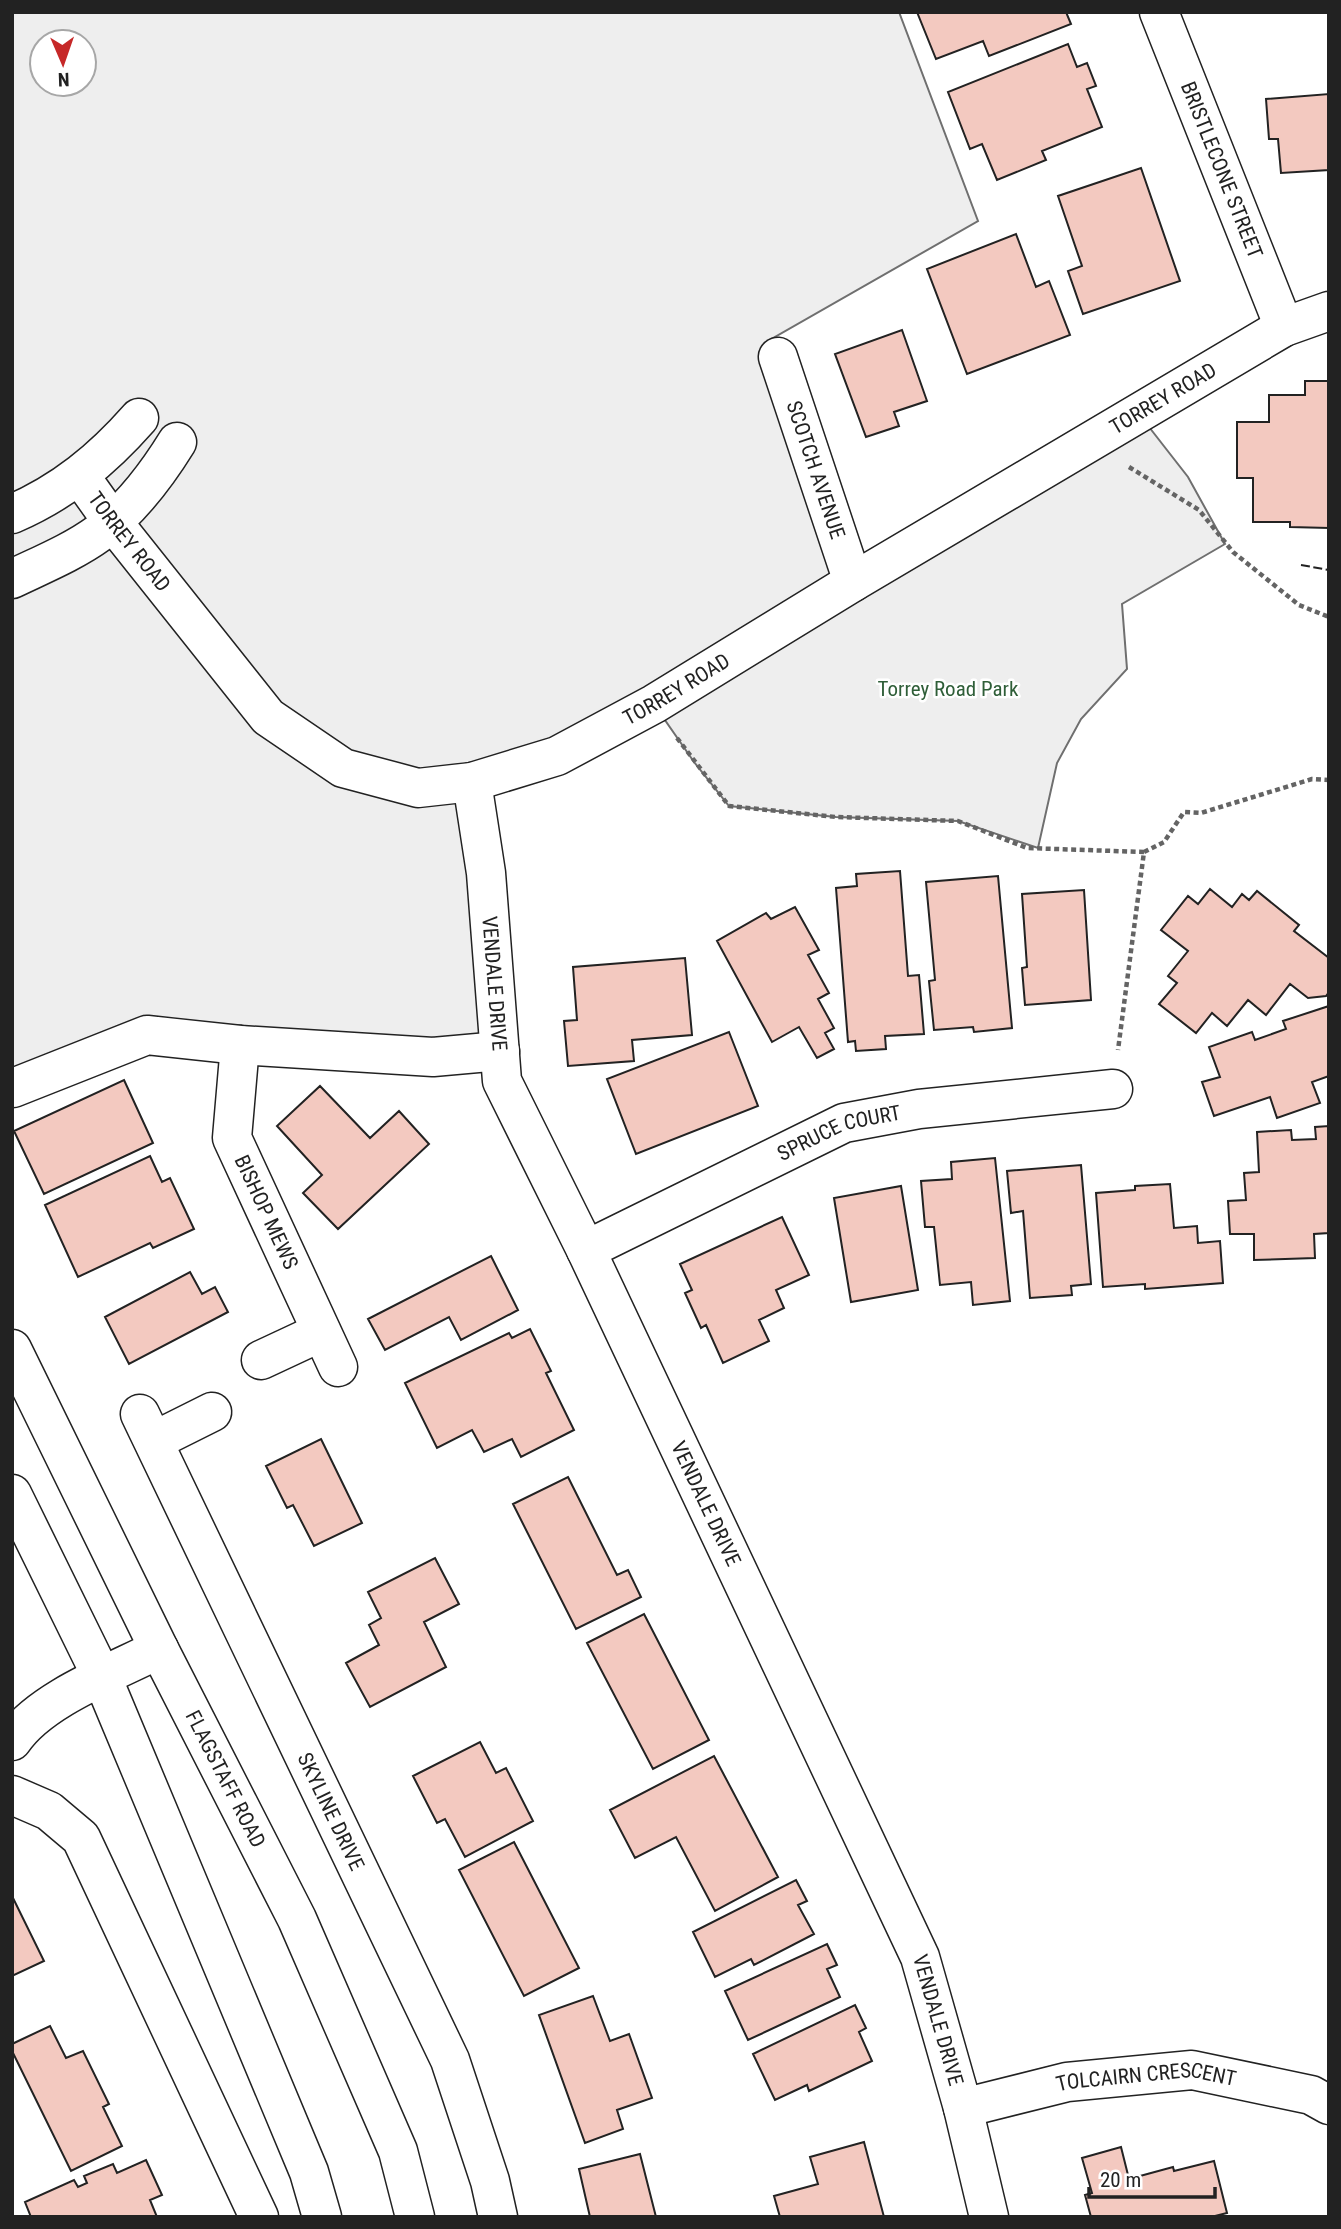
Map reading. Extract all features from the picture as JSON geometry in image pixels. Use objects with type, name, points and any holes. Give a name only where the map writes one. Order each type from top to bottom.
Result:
[{"type":"street","name":"BRISTLECONE STREET","points":[[1159,12],[1284,327]]},
{"type":"street","name":"TORREY ROAD","points":[[80,476],[112,521],[268,717],[343,768],[418,788],[472,782],[558,756],[654,704],[853,582],[1284,327],[1329,311]]},
{"type":"street","name":"SCOTCH AVENUE","points":[[778,357],[853,582]]},
{"type":"street","points":[[12,514],[56,492],[80,476],[104,456],[139,418]]},
{"type":"street","points":[[12,579],[76,546],[112,521],[150,483],[177,442]]},
{"type":"street","name":"VENDALE DRIVE","points":[[472,782],[486,873],[502,1081],[586,1250],[920,1957],[963,2108],[989,2217]]},
{"type":"street","points":[[13,1088],[147,1035],[240,1045],[433,1057],[500,1051]]},
{"type":"street","name":"BISHOP MEWS","points":[[240,1045],[232,1138],[338,1367]]},
{"type":"street","name":"SPRUCE COURT","points":[[586,1250],[844,1124],[919,1109],[1113,1089]]},
{"type":"street","points":[[261,1360],[321,1332]]},
{"type":"street","name":"FLAGSTAFF ROAD","points":[[12,1349],[159,1649],[298,1919],[398,2151],[415,2217]]},
{"type":"street","name":"SKYLINE DRIVE","points":[[212,1412],[147,1427],[450,2060],[491,2181],[498,2217]]},
{"type":"street","points":[[12,1494],[102,1677],[309,2172],[322,2217]]},
{"type":"street","points":[[12,1741],[41,1710],[159,1649]]},
{"type":"street","points":[[12,1796],[49,1811],[81,1838],[259,2217]]},
{"type":"street","name":"TOLCAIRN CRESCENT","points":[[963,2108],[1068,2082],[1192,2070],[1311,2095],[1329,2105]]},
{"type":"path","points":[[1125,465],[1199,510],[1233,552],[1299,605],[1329,617]]},
{"type":"path","points":[[654,704],[694,762],[729,806],[836,817],[958,821],[1027,848],[1144,852],[1164,842],[1184,812],[1201,813],[1312,779],[1329,780]]},
{"type":"path","points":[[1113,1089],[1144,852]]},
{"type":"green space","points":[[12,12],[899,12],[978,221],[768,341],[853,582],[472,782],[500,1051],[147,1035],[12,1081]]},
{"type":"green space","name":"Torrey Road Park","points":[[1142,418],[1188,477],[1225,544],[1122,604],[1127,669],[1081,719],[1057,763],[1038,848],[958,821],[836,817],[729,806],[658,710]]},
{"type":"building","points":[[917,12],[1066,12],[1071,24],[989,56],[983,41],[936,59]]},
{"type":"building","points":[[1068,44],[1077,67],[1087,63],[1096,86],[1087,89],[1102,127],[1042,151],[1046,160],[997,180],[982,144],[970,149],[948,92]]},
{"type":"building","points":[[1329,94],[1329,170],[1281,173],[1278,139],[1269,139],[1266,99]]},
{"type":"building","points":[[1141,168],[1180,281],[1083,314],[1068,271],[1082,266],[1058,196]]},
{"type":"building","points":[[1016,234],[1036,287],[1049,281],[1070,335],[967,374],[927,269]]},
{"type":"building","points":[[902,330],[927,401],[894,412],[899,426],[866,437],[835,354]]},
{"type":"building","points":[[1305,381],[1329,381],[1329,528],[1290,527],[1290,522],[1253,522],[1253,478],[1237,478],[1237,422],[1269,422],[1269,395],[1305,395]]},
{"type":"building","points":[[900,871],[908,976],[919,975],[924,1034],[885,1036],[886,1049],[856,1051],[855,1041],[848,1042],[836,888],[857,886],[856,874]]},
{"type":"building","points":[[998,876],[1012,1028],[974,1032],[973,1027],[934,1030],[929,981],[935,980],[926,882]]},
{"type":"building","points":[[1210,889],[1232,907],[1242,894],[1249,900],[1257,891],[1299,925],[1294,931],[1329,958],[1329,992],[1326,996],[1308,998],[1290,984],[1266,1015],[1248,1000],[1227,1026],[1212,1013],[1196,1033],[1159,1004],[1177,983],[1168,976],[1188,951],[1161,930],[1188,896],[1198,904]]},
{"type":"building","points":[[1084,890],[1091,1000],[1025,1005],[1022,968],[1027,967],[1022,894]]},
{"type":"building","points":[[795,907],[819,950],[808,955],[829,993],[818,999],[834,1028],[825,1033],[834,1049],[817,1058],[799,1027],[772,1042],[717,941],[766,913],[771,919]]},
{"type":"building","points":[[685,958],[692,1035],[632,1040],[634,1061],[568,1066],[564,1021],[577,1020],[573,967]]},
{"type":"building","points":[[1329,1006],[1329,1076],[1312,1082],[1320,1103],[1277,1118],[1270,1097],[1214,1116],[1202,1082],[1220,1077],[1209,1047],[1252,1032],[1255,1040],[1286,1029],[1283,1021]]},
{"type":"building","points":[[729,1032],[758,1106],[636,1154],[607,1079]]},
{"type":"building","points":[[124,1080],[153,1143],[44,1194],[14,1131]]},
{"type":"building","points":[[320,1086],[370,1138],[399,1111],[429,1144],[338,1229],[303,1193],[322,1175],[277,1126]]},
{"type":"building","points":[[1329,1126],[1329,1233],[1314,1234],[1315,1258],[1254,1260],[1254,1234],[1230,1234],[1228,1201],[1246,1200],[1244,1173],[1259,1172],[1257,1132],[1291,1130],[1292,1140],[1316,1139],[1315,1127]]},
{"type":"building","points":[[150,1156],[162,1182],[170,1178],[194,1229],[153,1248],[150,1243],[78,1277],[45,1205]]},
{"type":"building","points":[[995,1158],[1010,1301],[973,1305],[971,1282],[940,1285],[934,1227],[925,1227],[921,1181],[952,1179],[951,1162]]},
{"type":"building","points":[[1081,1165],[1091,1284],[1071,1286],[1072,1295],[1030,1298],[1023,1211],[1011,1213],[1007,1171]]},
{"type":"building","points":[[1170,1184],[1174,1228],[1197,1226],[1198,1243],[1220,1241],[1223,1283],[1145,1289],[1145,1284],[1103,1287],[1096,1193],[1135,1190],[1135,1186]]},
{"type":"building","points":[[901,1186],[918,1290],[851,1302],[834,1198]]},
{"type":"building","points":[[782,1217],[809,1275],[776,1290],[784,1308],[759,1320],[769,1341],[723,1363],[706,1325],[701,1328],[685,1293],[692,1290],[680,1264]]},
{"type":"building","points":[[491,1256],[518,1310],[461,1340],[449,1317],[385,1350],[368,1319]]},
{"type":"building","points":[[190,1272],[202,1294],[215,1287],[228,1312],[129,1364],[105,1317]]},
{"type":"building","points":[[530,1329],[551,1371],[546,1373],[574,1430],[521,1457],[512,1439],[484,1452],[472,1430],[437,1448],[405,1383],[509,1333],[512,1338]]},
{"type":"building","points":[[321,1439],[362,1523],[314,1546],[293,1505],[287,1508],[266,1466]]},
{"type":"building","points":[[568,1477],[617,1575],[628,1570],[641,1597],[576,1629],[513,1504]]},
{"type":"building","points":[[435,1558],[459,1604],[424,1622],[446,1667],[370,1707],[346,1663],[379,1645],[369,1625],[381,1618],[368,1592]]},
{"type":"building","points":[[644,1614],[709,1740],[653,1769],[587,1643]]},
{"type":"building","points":[[480,1742],[496,1773],[506,1768],[533,1821],[465,1857],[445,1819],[437,1823],[413,1776]]},
{"type":"building","points":[[714,1756],[778,1877],[715,1911],[676,1837],[635,1858],[610,1810]]},
{"type":"building","points":[[514,1842],[579,1968],[524,1996],[459,1870]]},
{"type":"building","points":[[796,1880],[807,1901],[798,1905],[814,1934],[754,1965],[751,1959],[715,1977],[693,1932]]},
{"type":"building","points":[[12,1896],[44,1961],[12,1976]]},
{"type":"building","points":[[827,1944],[837,1965],[827,1969],[840,1997],[748,2040],[725,1991]]},
{"type":"building","points":[[593,1996],[610,2041],[629,2034],[652,2098],[617,2110],[623,2129],[585,2143],[539,2015]]},
{"type":"building","points":[[855,2005],[866,2028],[859,2032],[872,2061],[809,2091],[807,2085],[775,2100],[753,2054]]},
{"type":"building","points":[[50,2026],[66,2058],[83,2051],[109,2104],[103,2107],[122,2146],[71,2171],[12,2051],[12,2044]]},
{"type":"building","points":[[864,2142],[884,2217],[780,2217],[774,2196],[818,2184],[810,2157]]},
{"type":"building","points":[[1121,2147],[1129,2179],[1173,2167],[1174,2171],[1214,2161],[1227,2213],[1211,2217],[1091,2217],[1085,2195],[1092,2193],[1082,2158]]},
{"type":"building","points":[[640,2154],[656,2217],[590,2217],[579,2169]]},
{"type":"building","points":[[146,2160],[162,2195],[150,2200],[157,2217],[31,2217],[25,2202],[74,2180],[78,2187],[87,2183],[84,2176],[113,2164],[117,2173]]},
{"type":"fence","points":[[1301,565],[1329,570]]}]
